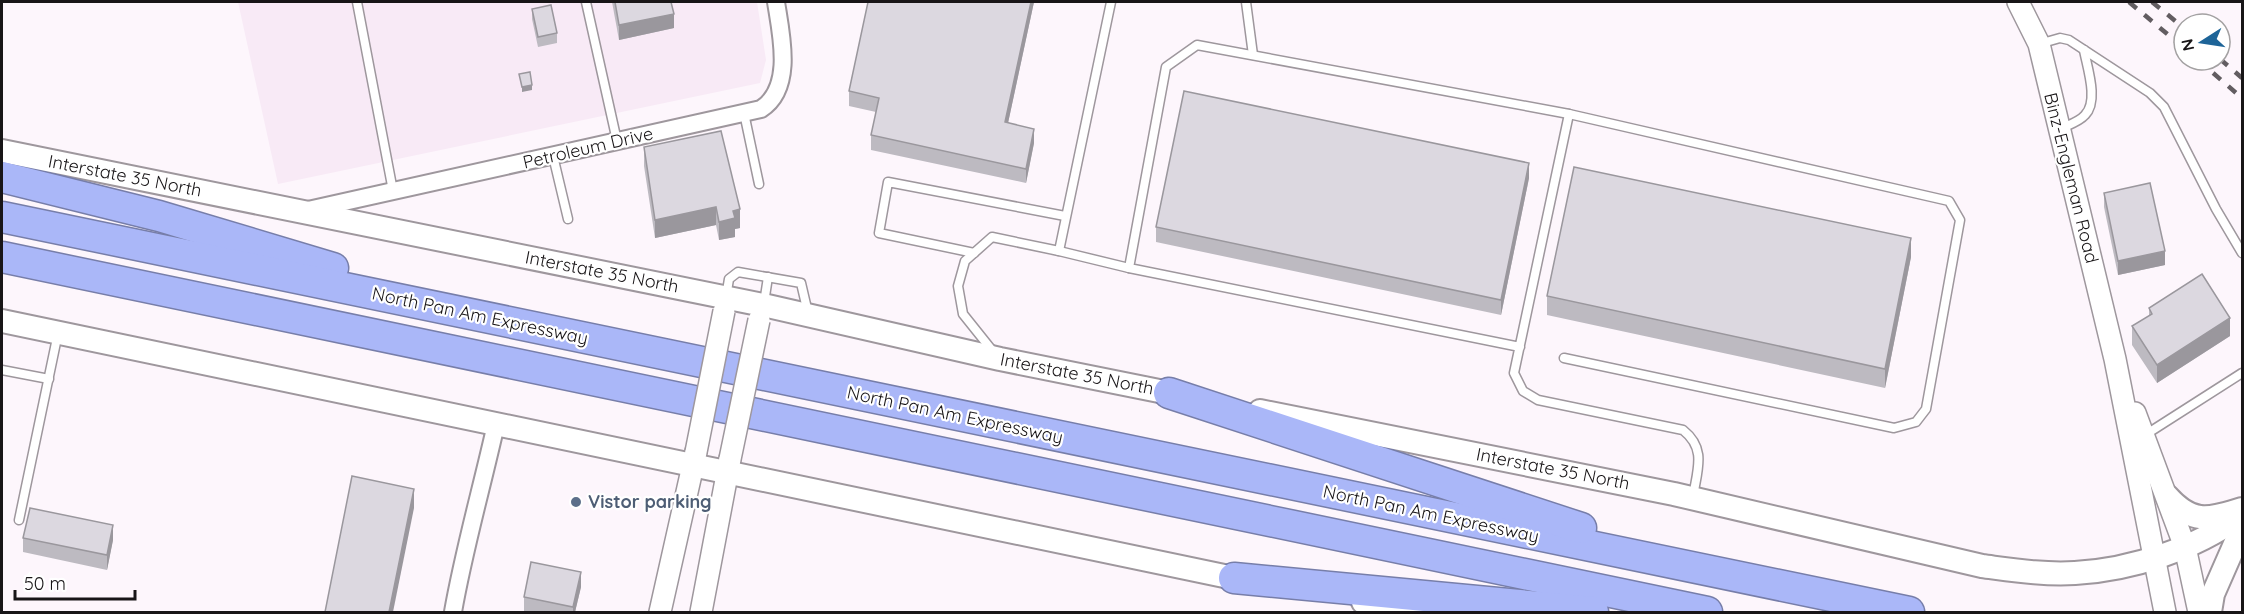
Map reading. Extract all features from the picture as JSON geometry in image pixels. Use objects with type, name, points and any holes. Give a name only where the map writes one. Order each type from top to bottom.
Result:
[{"type":"highway","points":[[2,177],[159,216],[504,322]]},
{"type":"highway","name":"North Pan Am Expressway","points":[[2,217],[1910,612]]},
{"type":"highway","points":[[2,258],[1707,612]]},
{"type":"highway","points":[[1169,393],[1730,576]]},
{"type":"highway","points":[[1234,578],[1593,612]]},
{"type":"main road","name":"Interstate 35 North","points":[[2,151],[302,212],[761,312],[809,316],[1000,359],[1692,498],[1982,566],[2025,572],[2075,573],[2107,569],[2185,547],[2222,530],[2242,512]]},
{"type":"main road","points":[[2,321],[496,424],[695,458],[1234,578],[1416,612]]},
{"type":"main road","points":[[2167,495],[2180,511],[2192,516],[2242,512]]},
{"type":"main road","points":[[2210,612],[2213,594],[2242,528]]},
{"type":"street","name":"Petroleum Drive","points":[[302,212],[761,109],[772,102],[778,93],[782,67],[782,34],[776,2]]},
{"type":"street","name":"Binz-Engleman Road","points":[[2018,2],[2039,44],[2060,129],[2115,359],[2153,557],[2166,612]]},
{"type":"street","points":[[660,612],[695,458],[725,304]]},
{"type":"street","points":[[701,612],[761,312]]},
{"type":"street","name":"Binz-Engleman Road","points":[[2115,359],[2185,547],[2199,612]]},
{"type":"street","points":[[453,612],[461,564],[479,503],[496,424]]},
{"type":"lane","points":[[357,2],[393,191]]},
{"type":"lane","points":[[586,2],[617,141]]},
{"type":"lane","points":[[1059,251],[1111,2]]},
{"type":"lane","points":[[1246,2],[1253,56]]},
{"type":"lane","points":[[2039,44],[2060,38],[2069,40],[2150,93],[2164,107],[2216,209],[2242,253]]},
{"type":"lane","points":[[1129,268],[1166,67],[1197,45],[1569,114],[1948,201],[1960,220],[1926,409],[1916,422],[1894,428],[1564,358]]},
{"type":"lane","points":[[2060,129],[2084,117],[2090,109],[2091,88],[2084,50]]},
{"type":"lane","points":[[744,113],[759,184]]},
{"type":"lane","points":[[1569,114],[1514,373],[1523,391],[1538,400],[1683,430],[1694,439],[1699,457],[1692,498]]},
{"type":"lane","points":[[553,156],[568,219]]},
{"type":"lane","points":[[974,253],[879,233],[888,182],[1065,216]]},
{"type":"lane","points":[[1000,359],[963,314],[958,286],[965,261],[992,237],[1129,268],[1520,347]]},
{"type":"lane","points":[[725,304],[729,279],[738,272],[801,283],[809,316]]},
{"type":"lane","points":[[761,312],[768,277]]},
{"type":"lane","points":[[19,520],[58,333]]},
{"type":"lane","points":[[2,370],[49,379]]},
{"type":"lane","points":[[2144,435],[2242,374]]},
{"type":"shaded area","points":[[238,2],[757,2],[766,60],[760,83],[278,184]]},
{"type":"building","points":[[615,2],[671,2],[674,14],[619,25]]},
{"type":"building","points":[[868,2],[1031,2],[1005,122],[1034,129],[1026,169],[871,135],[879,98],[849,91]]},
{"type":"building","points":[[551,5],[557,33],[538,37],[532,9]]},
{"type":"building","points":[[530,72],[532,85],[522,87],[519,74]]},
{"type":"building","points":[[1184,91],[1529,163],[1501,300],[1156,227]]},
{"type":"building","points":[[721,131],[740,209],[733,211],[735,218],[719,222],[716,207],[655,220],[644,147]]},
{"type":"building","points":[[1574,167],[1911,238],[1885,369],[1547,296]]},
{"type":"building","points":[[2150,183],[2165,251],[2118,261],[2104,193]]},
{"type":"building","points":[[2202,274],[2230,318],[2157,365],[2132,326],[2152,314],[2149,308]]},
{"type":"building","points":[[352,476],[414,489],[389,612],[325,612]]},
{"type":"building","points":[[30,508],[113,525],[107,555],[23,538]]},
{"type":"building","points":[[531,562],[581,572],[573,607],[524,597]]},
{"type":"railway","points":[[2129,2],[2172,38]]},
{"type":"railway","points":[[2152,2],[2172,18]]},
{"type":"railway","points":[[2232,69],[2242,78]]},
{"type":"railway","points":[[2212,72],[2242,98]]},
{"type":"place","name":"Vistor parking","points":[[576,502]]}]
